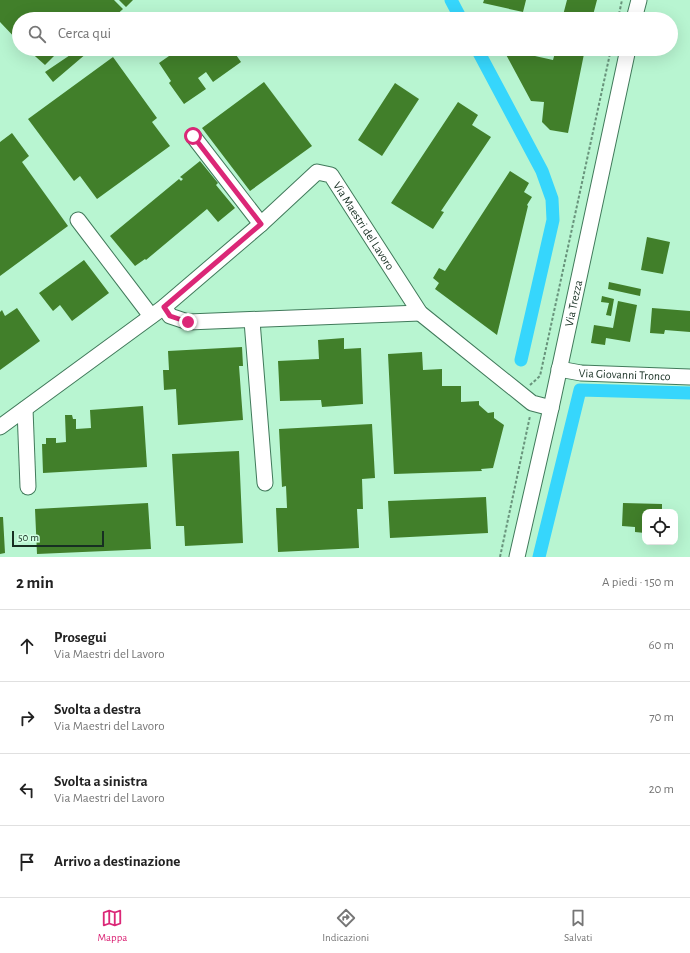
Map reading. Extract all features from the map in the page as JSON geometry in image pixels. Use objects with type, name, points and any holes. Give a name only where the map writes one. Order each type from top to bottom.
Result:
[{"type":"street","points":[[636,12],[639,0]]},
{"type":"street","name":"Via Trezza","points":[[517,557],[551,408],[626,56]]},
{"type":"street","points":[[193,136],[261,224]]},
{"type":"street","name":"Via Maestri del Lavoro","points":[[0,427],[164,307],[261,224],[318,172],[331,175],[420,313],[532,403],[551,408]]},
{"type":"street","points":[[78,220],[151,316]]},
{"type":"street","points":[[164,307],[170,316],[188,322],[252,321],[420,313]]},
{"type":"street","points":[[252,321],[265,483]]},
{"type":"street","name":"Via Giovanni Tronco","points":[[559,369],[581,373],[690,377]]},
{"type":"street","points":[[26,409],[28,487]]},
{"type":"path","points":[[619,12],[622,0]]},
{"type":"path","points":[[522,395],[540,376],[609,56]]},
{"type":"path","points":[[500,557],[531,416],[525,412]]},
{"type":"building","points":[[0,0],[114,0],[123,9],[120,12],[12,12],[12,35],[0,22]]},
{"type":"building","points":[[119,0],[133,0],[126,7]]},
{"type":"building","points":[[484,0],[526,0],[523,12],[483,3]]},
{"type":"building","points":[[567,0],[597,0],[594,12],[564,12]]},
{"type":"building","points":[[35,56],[54,56],[45,65]]},
{"type":"building","points":[[69,56],[83,56],[53,82],[45,72]]},
{"type":"building","points":[[169,56],[237,56],[241,62],[213,82],[206,72],[198,78],[206,89],[184,104],[169,83],[171,81],[159,63]]},
{"type":"building","points":[[507,56],[535,56],[553,60],[554,56],[584,56],[568,133],[550,130],[542,122],[544,102],[531,101]]},
{"type":"building","points":[[113,57],[157,118],[152,122],[170,146],[97,199],[80,176],[74,181],[28,119]]},
{"type":"building","points":[[264,82],[312,146],[250,191],[202,128]]},
{"type":"building","points":[[395,83],[419,99],[382,156],[358,140]]},
{"type":"building","points":[[458,102],[478,115],[472,125],[491,137],[441,211],[444,212],[433,229],[391,203]]},
{"type":"building","points":[[12,133],[29,156],[22,162],[68,226],[0,276],[0,142]]},
{"type":"building","points":[[200,161],[218,183],[216,185],[235,208],[218,222],[207,209],[146,260],[145,259],[135,266],[110,236],[179,179],[181,181],[183,179],[180,177]]},
{"type":"building","points":[[510,171],[529,183],[524,192],[532,197],[527,205],[497,335],[435,289],[439,283],[433,278],[439,268],[445,271]]},
{"type":"building","points":[[647,237],[670,242],[663,274],[641,270]]},
{"type":"building","points":[[84,260],[109,293],[72,321],[60,305],[53,311],[39,293]]},
{"type":"building","points":[[609,282],[641,289],[640,296],[608,289]]},
{"type":"building","points":[[602,296],[614,299],[611,316],[606,315],[609,303],[601,302]]},
{"type":"building","points":[[618,301],[637,305],[630,342],[606,338],[605,345],[591,343],[594,325],[613,328]]},
{"type":"building","points":[[17,308],[40,341],[0,370],[0,312],[2,310],[5,316]]},
{"type":"building","points":[[652,308],[690,311],[690,332],[665,330],[664,334],[650,333]]},
{"type":"building","points":[[344,338],[344,349],[361,348],[363,404],[322,407],[321,400],[280,401],[278,361],[319,359],[318,340]]},
{"type":"building","points":[[242,347],[243,366],[239,366],[243,420],[178,425],[176,389],[164,390],[163,370],[169,370],[168,351]]},
{"type":"building","points":[[422,352],[423,370],[442,369],[442,386],[461,386],[461,402],[479,401],[479,405],[488,413],[494,412],[494,418],[504,425],[493,468],[481,469],[482,471],[394,474],[388,354]]},
{"type":"building","points":[[143,406],[147,467],[43,473],[42,444],[46,444],[46,438],[56,438],[56,443],[66,442],[65,415],[72,415],[73,419],[76,419],[76,429],[91,428],[90,410]]},
{"type":"building","points":[[372,424],[375,478],[362,479],[363,509],[357,509],[359,548],[278,552],[276,508],[287,508],[286,486],[282,487],[279,429]]},
{"type":"building","points":[[239,451],[243,543],[185,546],[184,526],[176,526],[172,454]]},
{"type":"building","points":[[486,497],[488,533],[390,538],[388,501]]},
{"type":"building","points":[[148,503],[151,549],[37,554],[35,509]]},
{"type":"building","points":[[623,503],[662,504],[662,509],[642,509],[642,533],[635,532],[635,527],[622,526]]},
{"type":"building","points":[[0,517],[3,517],[5,553],[0,554]]},
{"type":"waterway","points":[[451,0],[457,12]]},
{"type":"waterway","points":[[481,56],[542,171],[552,199],[553,220],[521,360]]},
{"type":"waterway","points":[[539,557],[580,390],[690,393]]},
{"type":"route","points":[[188,322],[170,316],[164,307],[261,224],[193,136]]}]
